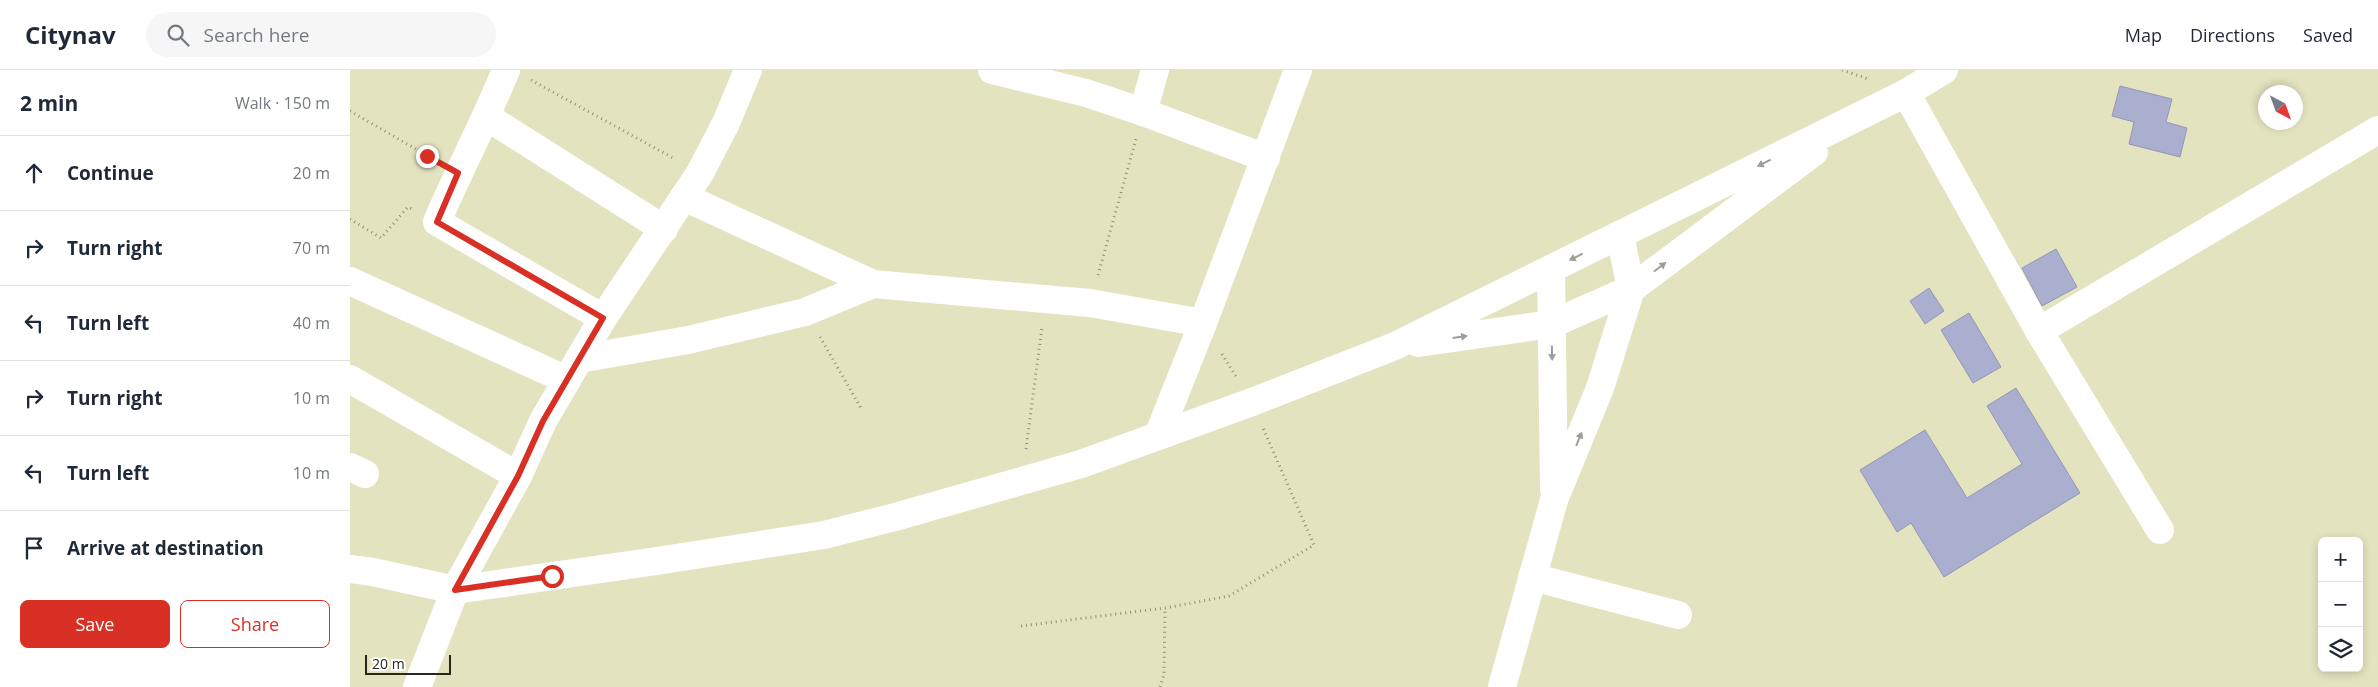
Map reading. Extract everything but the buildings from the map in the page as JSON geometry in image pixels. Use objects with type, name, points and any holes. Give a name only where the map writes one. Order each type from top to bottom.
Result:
[{"type":"street","points":[[417,687],[455,590],[518,476],[543,421],[603,318],[700,173],[726,122],[748,70]]},
{"type":"street","points":[[992,70],[1086,93],[1266,158]]},
{"type":"street","points":[[1143,112],[1155,70]]},
{"type":"street","points":[[1158,436],[1203,323],[1298,70]]},
{"type":"street","points":[[350,569],[373,572],[455,590],[824,535],[1080,464],[1252,402],[1395,346],[1906,93],[1944,70]]},
{"type":"street","points":[[518,75],[487,117],[458,173],[437,222],[603,318]]},
{"type":"street","points":[[1906,93],[2039,331],[2160,530]]},
{"type":"street","points":[[1395,346],[1552,324],[1631,289],[1870,110]]},
{"type":"street","points":[[487,117],[664,229]]},
{"type":"street","points":[[2039,331],[2378,130]]},
{"type":"street","points":[[684,197],[873,284],[1090,303],[1203,323]]},
{"type":"street","points":[[1502,687],[1554,500],[1600,388],[1631,289],[1620,235]]},
{"type":"street","points":[[1551,269],[1554,500]]},
{"type":"street","points":[[350,282],[573,369],[805,312],[873,284]]},
{"type":"street","points":[[350,379],[518,476]]},
{"type":"street","points":[[1532,577],[1678,615]]},
{"type":"path","points":[[518,75],[700,173]]},
{"type":"path","points":[[350,111],[458,173]]},
{"type":"path","points":[[1090,303],[1143,112]]},
{"type":"path","points":[[350,220],[381,238]]},
{"type":"path","points":[[1022,481],[1046,299]]},
{"type":"path","points":[[805,312],[862,410]]},
{"type":"path","points":[[1021,626],[1165,608],[1229,596],[1314,545],[1252,402],[1203,323]]},
{"type":"path","points":[[1160,687],[1164,675],[1165,608]]},
{"type":"route","points":[[427,156],[458,173],[437,222],[603,318],[543,421],[518,476],[455,590],[552,576]]}]
